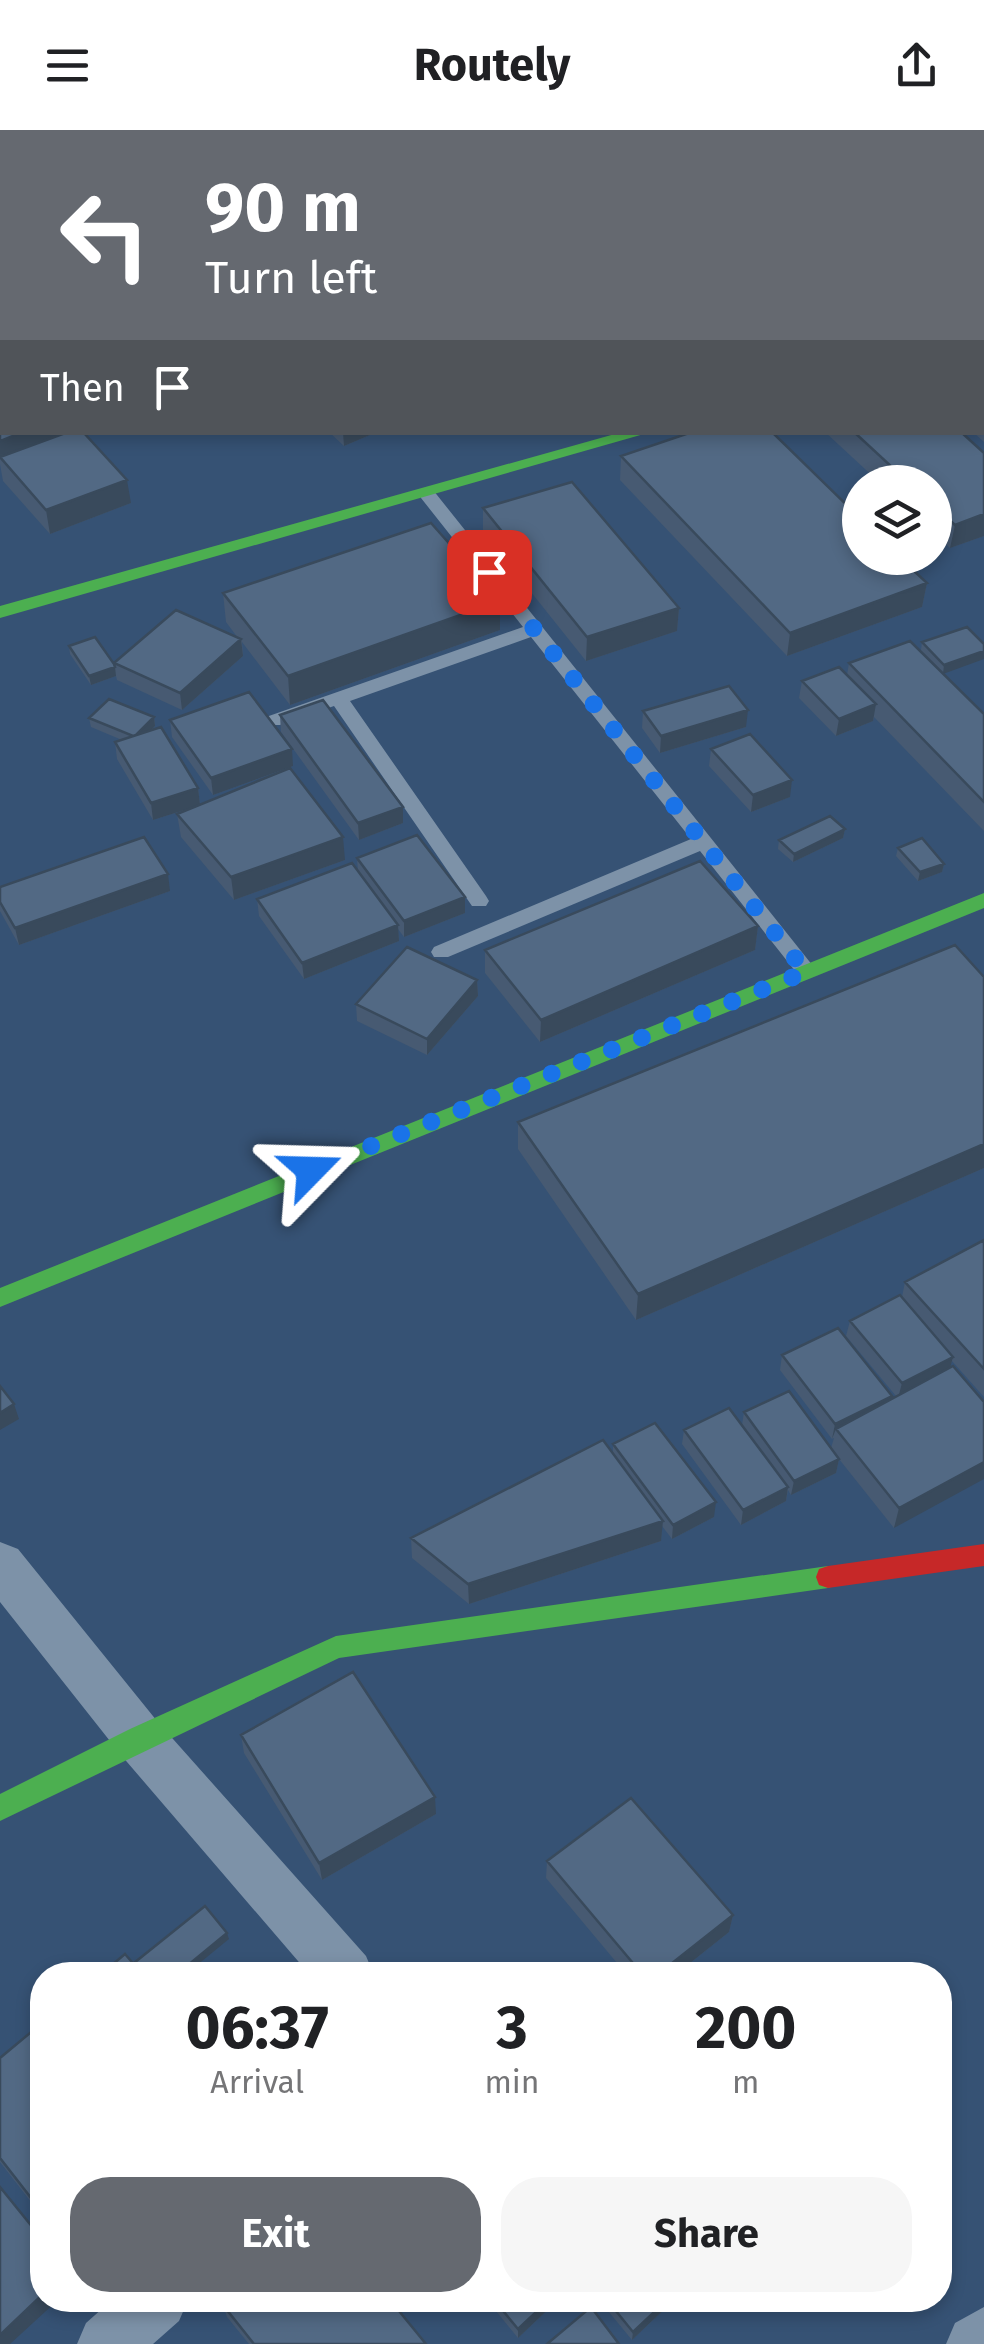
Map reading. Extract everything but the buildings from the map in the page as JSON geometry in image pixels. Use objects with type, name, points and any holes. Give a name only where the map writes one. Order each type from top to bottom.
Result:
[{"type":"street","points":[[0,612],[634,435]]},
{"type":"street","points":[[0,1298],[984,900]]},
{"type":"street","points":[[0,1808],[139,1738],[336,1647],[984,1555]]},
{"type":"street","points":[[0,1564],[139,1738],[335,1962]]},
{"type":"street","points":[[107,2344],[144,2312]]},
{"type":"street","points":[[976,2344],[984,2337]]},
{"type":"lane","points":[[427,494],[806,972]]},
{"type":"lane","points":[[273,720],[534,630]]},
{"type":"lane","points":[[338,698],[478,901]]},
{"type":"lane","points":[[441,952],[703,842]]},
{"type":"traffic: fast","points":[[0,612],[632,435]]},
{"type":"traffic: fast","points":[[0,1298],[984,900]]},
{"type":"traffic: fast","points":[[0,1808],[139,1738],[336,1647],[828,1577]]},
{"type":"traffic: jam","points":[[828,1577],[984,1555]]},
{"type":"route","points":[[311,1170],[806,972],[489,572]]}]
